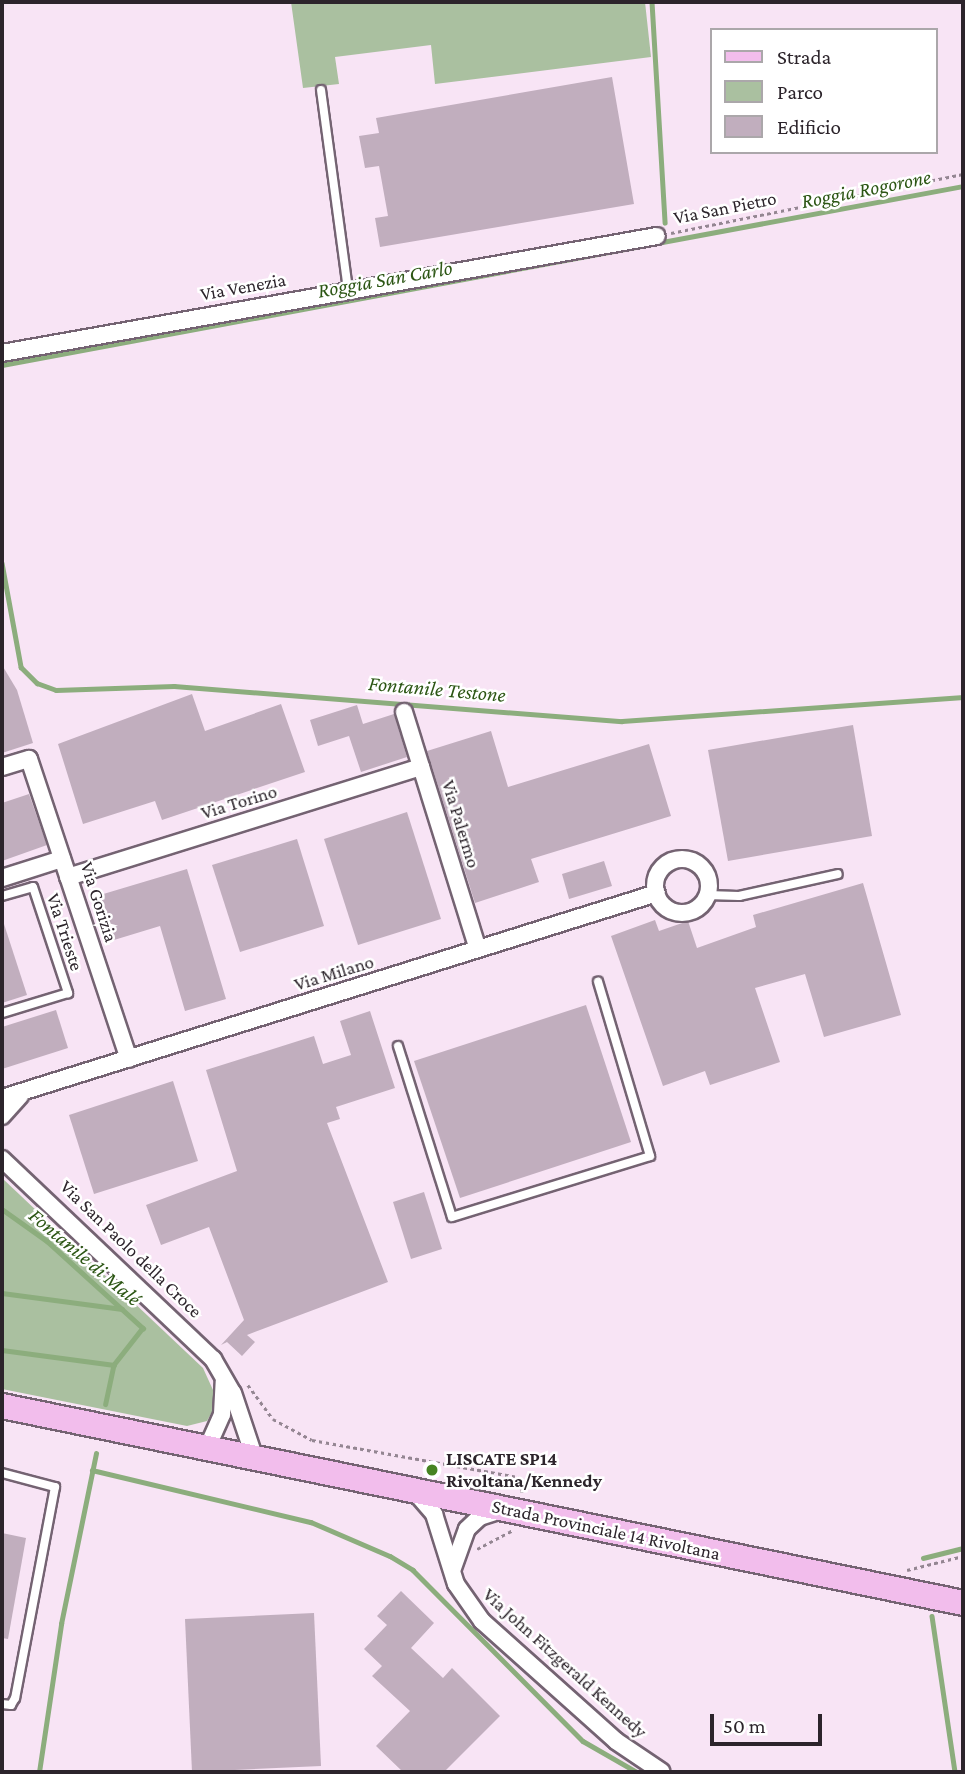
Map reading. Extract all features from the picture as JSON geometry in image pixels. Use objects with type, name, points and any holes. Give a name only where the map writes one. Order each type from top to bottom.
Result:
[{"type":"main road","name":"Strada Provinciale 14 Rivoltana","points":[[2,1406],[208,1446],[963,1603]]},
{"type":"street","name":"Via Venezia","points":[[2,353],[348,289],[657,236]]},
{"type":"street","name":"Via Palermo","points":[[404,712],[478,949]]},
{"type":"street","name":"Via Gorizia","points":[[2,767],[29,759],[129,1059]]},
{"type":"street","name":"Via Torino","points":[[68,877],[421,767]]},
{"type":"street","points":[[2,878],[62,859]]},
{"type":"street","points":[[686,859],[706,874],[707,895],[699,906],[683,912],[667,907],[657,893],[662,868],[686,859]]},
{"type":"street","name":"Via Milano","points":[[2,1098],[657,893]]},
{"type":"street","name":"Via Milano","points":[[2,1116],[25,1092]]},
{"type":"street","name":"Via San Paolo della Croce","points":[[2,1159],[48,1197],[224,1375],[254,1457]]},
{"type":"street","points":[[208,1446],[223,1410],[224,1375]]},
{"type":"street","name":"Via John Fitzgerald Kennedy","points":[[411,1489],[434,1514],[453,1574],[482,1621],[616,1741],[662,1772]]},
{"type":"street","points":[[453,1574],[467,1529],[480,1517],[512,1511]]},
{"type":"lane","points":[[321,90],[348,289]]},
{"type":"lane","points":[[707,895],[739,896],[838,874]]},
{"type":"lane","name":"Via Trieste","points":[[2,896],[33,887],[68,993],[2,1013]]},
{"type":"lane","points":[[398,1046],[452,1217],[650,1156],[598,982]]},
{"type":"lane","points":[[2,1472],[55,1487],[15,1698],[11,1705],[2,1703]]},
{"type":"path","name":"Via San Pietro","points":[[657,236],[963,174]]},
{"type":"path","points":[[243,1377],[273,1419],[318,1443],[521,1479],[512,1511],[512,1532],[485,1542],[460,1561],[453,1574]]},
{"type":"path","points":[[901,1572],[963,1556]]},
{"type":"green space","points":[[291,2],[645,2],[651,57],[435,84],[431,45],[335,57],[339,84],[303,88]]},
{"type":"green space","points":[[2,1178],[203,1368],[218,1401],[207,1421],[187,1426],[2,1389]]},
{"type":"building","points":[[612,77],[634,204],[380,247],[375,218],[388,216],[379,166],[365,168],[359,136],[379,133],[376,118]]},
{"type":"building","points":[[2,665],[17,690],[33,743],[2,753]]},
{"type":"building","points":[[192,694],[205,731],[281,704],[305,772],[162,820],[155,801],[83,824],[58,744]]},
{"type":"building","points":[[357,705],[363,724],[394,714],[407,757],[361,772],[349,736],[318,746],[310,720]]},
{"type":"building","points":[[853,725],[872,836],[728,861],[708,750]]},
{"type":"building","points":[[491,731],[508,787],[649,744],[671,816],[531,859],[539,882],[475,903],[427,751]]},
{"type":"building","points":[[29,794],[47,845],[2,861],[2,803]]},
{"type":"building","points":[[407,812],[441,919],[358,945],[324,839]]},
{"type":"building","points":[[297,839],[324,926],[240,952],[212,865]]},
{"type":"building","points":[[604,861],[612,886],[569,899],[562,874]]},
{"type":"building","points":[[187,869],[226,999],[185,1011],[160,926],[114,940],[100,895]]},
{"type":"building","points":[[863,883],[901,1015],[824,1037],[805,974],[755,988],[780,1062],[710,1085],[705,1071],[663,1086],[611,936],[655,920],[659,931],[688,921],[697,948],[756,927],[753,915]]},
{"type":"building","points":[[4,924],[27,995],[2,1003],[2,925]]},
{"type":"building","points":[[586,1005],[631,1142],[460,1198],[414,1061]]},
{"type":"building","points":[[56,1010],[68,1048],[2,1069],[2,1027]]},
{"type":"building","points":[[370,1011],[395,1088],[336,1107],[340,1119],[327,1123],[388,1282],[247,1335],[255,1342],[242,1356],[227,1342],[221,1345],[244,1320],[209,1227],[161,1245],[146,1205],[237,1171],[206,1070],[314,1036],[323,1064],[351,1055],[340,1021]]},
{"type":"building","points":[[173,1081],[198,1161],[94,1194],[69,1115]]},
{"type":"building","points":[[424,1192],[442,1249],[411,1259],[393,1202]]},
{"type":"building","points":[[2,1533],[26,1538],[8,1639],[2,1638]]},
{"type":"building","points":[[401,1591],[434,1623],[411,1648],[443,1678],[452,1668],[500,1716],[444,1772],[403,1772],[376,1746],[410,1711],[372,1676],[382,1666],[364,1649],[387,1625],[377,1616]]},
{"type":"building","points":[[314,1613],[321,1766],[192,1772],[185,1619]]},
{"type":"waterway","points":[[652,2],[665,223]]},
{"type":"waterway","name":"Roggia San Carlo","points":[[2,365],[963,186]]},
{"type":"waterway","name":"Fontanile Testone","points":[[2,563],[21,667],[37,683],[56,690],[174,686],[622,721],[963,697]]},
{"type":"waterway","name":"Fontanile di Malé","points":[[2,1209],[47,1241],[143,1328],[114,1365],[106,1404]]},
{"type":"waterway","points":[[2,1293],[122,1309]]},
{"type":"waterway","points":[[2,1350],[114,1365]]},
{"type":"waterway","points":[[39,1772],[61,1624],[96,1454]]},
{"type":"waterway","points":[[92,1470],[311,1522],[390,1556],[413,1570],[583,1741],[637,1772]]},
{"type":"waterway","points":[[923,1558],[963,1548]]},
{"type":"waterway","points":[[932,1616],[955,1772]]},
{"type":"place","name":"LISCATE SP14 Rivoltana/Kennedy","points":[[432,1470]]},
{"type":"water label","name":"Roggia Rogorone","points":[[866,189]]}]
